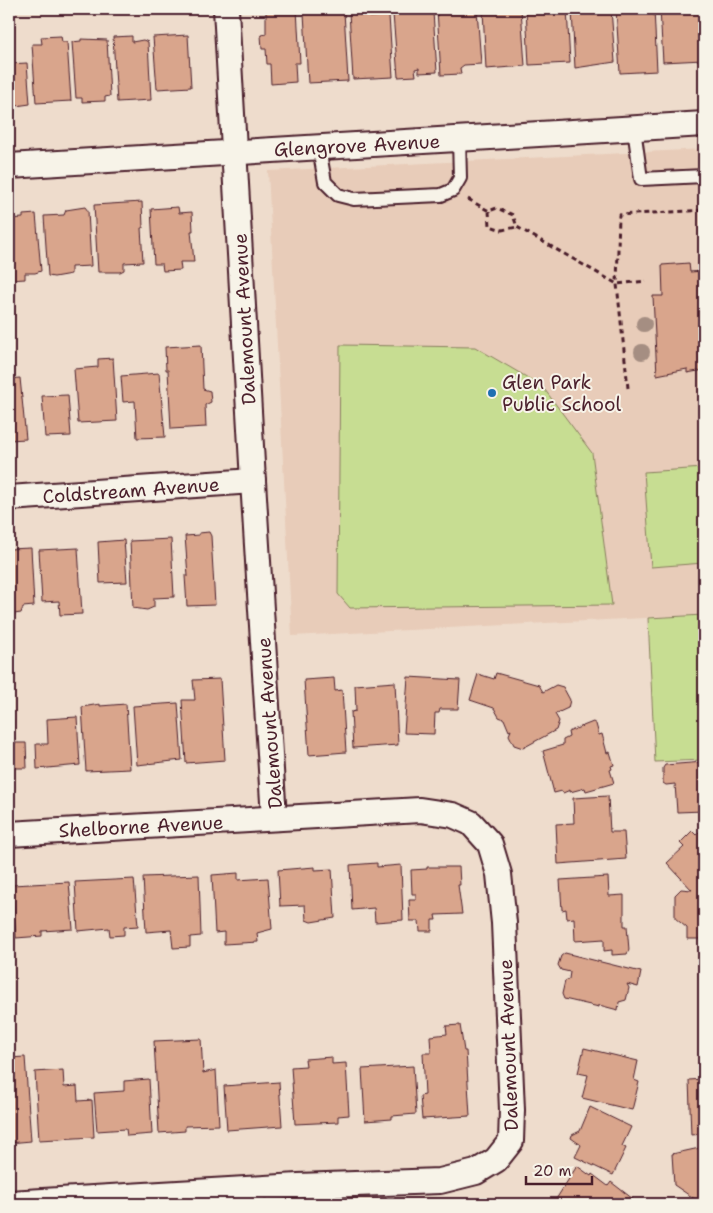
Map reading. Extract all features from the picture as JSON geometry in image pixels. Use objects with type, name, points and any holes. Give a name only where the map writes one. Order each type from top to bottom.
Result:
[{"type":"street","name":"Dalemount Avenue","points":[[9,1203],[299,1195],[440,1181],[476,1172],[496,1160],[511,1140],[512,1110],[504,923],[500,874],[490,844],[471,823],[453,815],[420,810],[274,818],[226,9]]},
{"type":"street","name":"Glengrove Avenue","points":[[9,166],[704,124]]},
{"type":"street","name":"Coldstream Avenue","points":[[9,498],[253,481]]},
{"type":"street","name":"Shelborne Avenue","points":[[9,834],[274,818]]},
{"type":"lane","points":[[634,128],[641,179],[704,176]]},
{"type":"lane","points":[[319,148],[324,182],[338,195],[354,199],[441,195],[453,190],[460,178],[458,139]]},
{"type":"path","points":[[453,190],[489,211]]},
{"type":"path","points":[[489,211],[497,208],[513,215],[517,227]]},
{"type":"path","points":[[628,388],[617,284],[619,215],[704,210]]},
{"type":"path","points":[[489,211],[490,226],[502,230],[517,227],[617,284],[646,281]]},
{"type":"shaded area","name":"Glen Park Public School","points":[[704,149],[704,615],[292,636],[268,171]]},
{"type":"green space","points":[[340,345],[475,347],[542,386],[592,453],[612,605],[350,608],[338,594]]},
{"type":"green space","points":[[704,468],[704,563],[651,567],[644,472]]},
{"type":"green space","points":[[704,615],[704,760],[655,762],[648,618]]},
{"type":"building","points":[[266,9],[297,9],[300,63],[295,63],[296,82],[271,84],[270,64],[267,64],[266,49],[262,49],[261,35],[266,34]]},
{"type":"building","points":[[330,9],[344,11],[348,81],[308,83],[304,13],[330,12]]},
{"type":"building","points":[[394,9],[412,9],[412,13],[433,12],[437,72],[419,73],[419,68],[415,69],[416,76],[398,77]]},
{"type":"building","points":[[437,9],[456,9],[456,11],[477,10],[481,64],[464,65],[460,68],[461,74],[441,75]]},
{"type":"building","points":[[521,9],[525,66],[486,69],[483,10]]},
{"type":"building","points":[[526,9],[567,9],[570,63],[529,65]]},
{"type":"building","points":[[611,9],[615,62],[575,68],[572,10]]},
{"type":"building","points":[[616,9],[654,9],[657,71],[620,73]]},
{"type":"building","points":[[660,9],[700,9],[703,60],[663,62]]},
{"type":"building","points":[[370,11],[370,17],[389,16],[393,77],[353,79],[349,12]]},
{"type":"building","points":[[188,35],[191,87],[157,89],[153,37]]},
{"type":"building","points":[[61,36],[62,42],[67,42],[71,101],[36,103],[32,44],[42,44],[41,37]]},
{"type":"building","points":[[132,36],[132,42],[143,40],[148,42],[151,100],[117,102],[113,37]]},
{"type":"building","points":[[81,39],[107,40],[110,96],[105,97],[105,101],[82,102],[82,98],[76,98],[72,42],[81,41]]},
{"type":"building","points":[[27,63],[30,104],[9,107],[9,64]]},
{"type":"building","points":[[142,202],[143,262],[124,263],[124,270],[120,272],[98,272],[94,205]]},
{"type":"building","points":[[85,207],[88,211],[91,266],[71,267],[71,274],[54,277],[48,276],[44,216],[64,215],[66,210]]},
{"type":"building","points":[[178,207],[179,213],[192,212],[193,231],[191,231],[194,262],[180,262],[181,270],[163,271],[162,264],[154,264],[151,209]]},
{"type":"building","points":[[36,214],[41,271],[25,273],[25,279],[9,280],[9,219],[23,218],[23,215]]},
{"type":"building","points":[[689,263],[690,272],[704,271],[704,370],[687,373],[687,369],[657,375],[653,296],[663,296],[662,265]]},
{"type":"building","points":[[201,345],[203,389],[210,391],[211,402],[205,405],[206,427],[171,429],[165,347]]},
{"type":"building","points":[[113,358],[117,421],[78,423],[74,369],[98,367],[98,359]]},
{"type":"building","points":[[159,373],[165,437],[137,438],[135,401],[123,402],[121,376]]},
{"type":"building","points":[[20,378],[26,439],[9,440],[9,379]]},
{"type":"building","points":[[68,395],[71,436],[45,437],[42,396]]},
{"type":"building","points":[[209,532],[211,536],[215,605],[187,606],[185,576],[188,576],[185,536]]},
{"type":"building","points":[[171,539],[174,597],[154,598],[154,607],[147,610],[133,608],[130,541]]},
{"type":"building","points":[[124,540],[127,582],[100,583],[98,542]]},
{"type":"building","points":[[31,548],[34,606],[23,607],[21,613],[14,614],[9,607],[9,549]]},
{"type":"building","points":[[78,548],[82,614],[60,615],[59,601],[42,602],[39,550]]},
{"type":"building","points":[[496,673],[539,685],[543,692],[556,685],[563,687],[570,700],[568,708],[555,714],[559,721],[556,730],[523,748],[514,745],[509,735],[511,730],[509,731],[504,719],[499,717],[494,708],[470,700],[478,674],[494,679]]},
{"type":"building","points":[[408,677],[460,680],[458,709],[440,709],[439,713],[435,713],[434,734],[404,733]]},
{"type":"building","points":[[334,678],[335,691],[342,690],[346,752],[309,755],[304,680]]},
{"type":"building","points":[[220,679],[225,760],[186,763],[182,700],[195,700],[193,680]]},
{"type":"building","points":[[395,682],[398,745],[353,748],[351,712],[356,711],[355,685]]},
{"type":"building","points":[[178,703],[182,760],[137,765],[133,706]]},
{"type":"building","points":[[100,704],[100,706],[126,704],[130,769],[86,771],[82,707]]},
{"type":"building","points":[[77,717],[80,765],[37,769],[36,744],[48,744],[47,719]]},
{"type":"building","points":[[9,719],[13,719],[14,743],[26,743],[27,768],[9,768]]},
{"type":"building","points":[[593,722],[596,724],[599,735],[602,734],[607,753],[610,752],[614,765],[611,766],[612,769],[610,770],[614,783],[586,791],[585,788],[570,792],[570,790],[563,793],[562,791],[554,793],[543,751],[563,745],[563,740],[569,737],[568,732]]},
{"type":"building","points":[[704,762],[704,811],[677,812],[675,784],[666,785],[663,783],[663,768],[665,765]]},
{"type":"building","points":[[608,796],[610,832],[624,832],[626,859],[558,864],[556,824],[574,823],[573,798]]},
{"type":"building","points":[[704,827],[704,939],[687,939],[687,928],[675,918],[675,895],[681,889],[692,890],[667,863],[684,847],[680,843],[692,831],[696,835]]},
{"type":"building","points":[[377,863],[377,867],[401,865],[403,920],[375,922],[374,908],[352,910],[350,865]]},
{"type":"building","points":[[315,867],[315,870],[332,869],[335,918],[311,922],[306,920],[305,905],[280,906],[278,870]]},
{"type":"building","points":[[427,867],[459,867],[460,885],[458,885],[462,914],[435,915],[436,920],[432,920],[432,931],[420,931],[419,921],[410,921],[409,900],[416,900],[416,894],[412,894],[411,870],[427,869]]},
{"type":"building","points":[[238,873],[238,880],[268,878],[272,929],[257,933],[258,942],[224,944],[224,932],[215,933],[212,875]]},
{"type":"building","points":[[199,875],[201,936],[190,937],[190,947],[173,948],[171,930],[146,932],[143,877]]},
{"type":"building","points":[[608,877],[609,896],[624,895],[624,926],[627,926],[629,950],[627,954],[612,955],[612,950],[604,951],[604,939],[575,941],[574,918],[567,919],[566,909],[562,910],[560,880]]},
{"type":"building","points":[[134,879],[138,926],[124,927],[124,935],[110,936],[109,928],[78,931],[75,882]]},
{"type":"building","points":[[69,882],[73,929],[42,931],[42,936],[16,938],[12,885]]},
{"type":"building","points":[[565,953],[641,972],[638,987],[627,984],[629,988],[626,1000],[619,1002],[618,1010],[564,999],[562,994],[565,981],[569,979],[570,972],[561,970],[558,965],[561,956]]},
{"type":"building","points":[[460,1025],[464,1051],[466,1051],[470,1116],[422,1119],[420,1096],[425,1095],[423,1053],[431,1053],[430,1036],[447,1034],[446,1026]]},
{"type":"building","points":[[201,1039],[203,1073],[216,1070],[219,1125],[185,1126],[185,1131],[159,1133],[154,1041]]},
{"type":"building","points":[[584,1048],[638,1061],[634,1080],[639,1082],[632,1110],[582,1098],[588,1075],[578,1073]]},
{"type":"building","points":[[25,1057],[31,1141],[9,1143],[9,1058]]},
{"type":"building","points":[[332,1057],[332,1064],[346,1063],[349,1115],[338,1116],[338,1122],[295,1124],[291,1067],[306,1066],[305,1059]]},
{"type":"building","points":[[413,1066],[416,1114],[392,1116],[392,1119],[365,1121],[362,1069]]},
{"type":"building","points":[[63,1070],[64,1087],[77,1086],[78,1101],[92,1100],[94,1137],[39,1140],[35,1072]]},
{"type":"building","points":[[149,1079],[152,1134],[127,1136],[126,1129],[97,1131],[94,1093],[124,1091],[124,1081]]},
{"type":"building","points":[[704,1079],[704,1134],[691,1135],[689,1080]]},
{"type":"building","points":[[279,1082],[282,1126],[227,1130],[224,1086]]},
{"type":"building","points":[[590,1107],[631,1127],[622,1146],[626,1148],[613,1175],[575,1157],[581,1145],[571,1138],[572,1135],[580,1131]]},
{"type":"building","points":[[704,1147],[704,1204],[702,1204],[674,1185],[672,1154]]},
{"type":"building","points":[[577,1166],[608,1186],[611,1182],[633,1199],[629,1204],[553,1204]]},
{"type":"place","name":"Glen Park Public School","points":[[492,393]]}]
